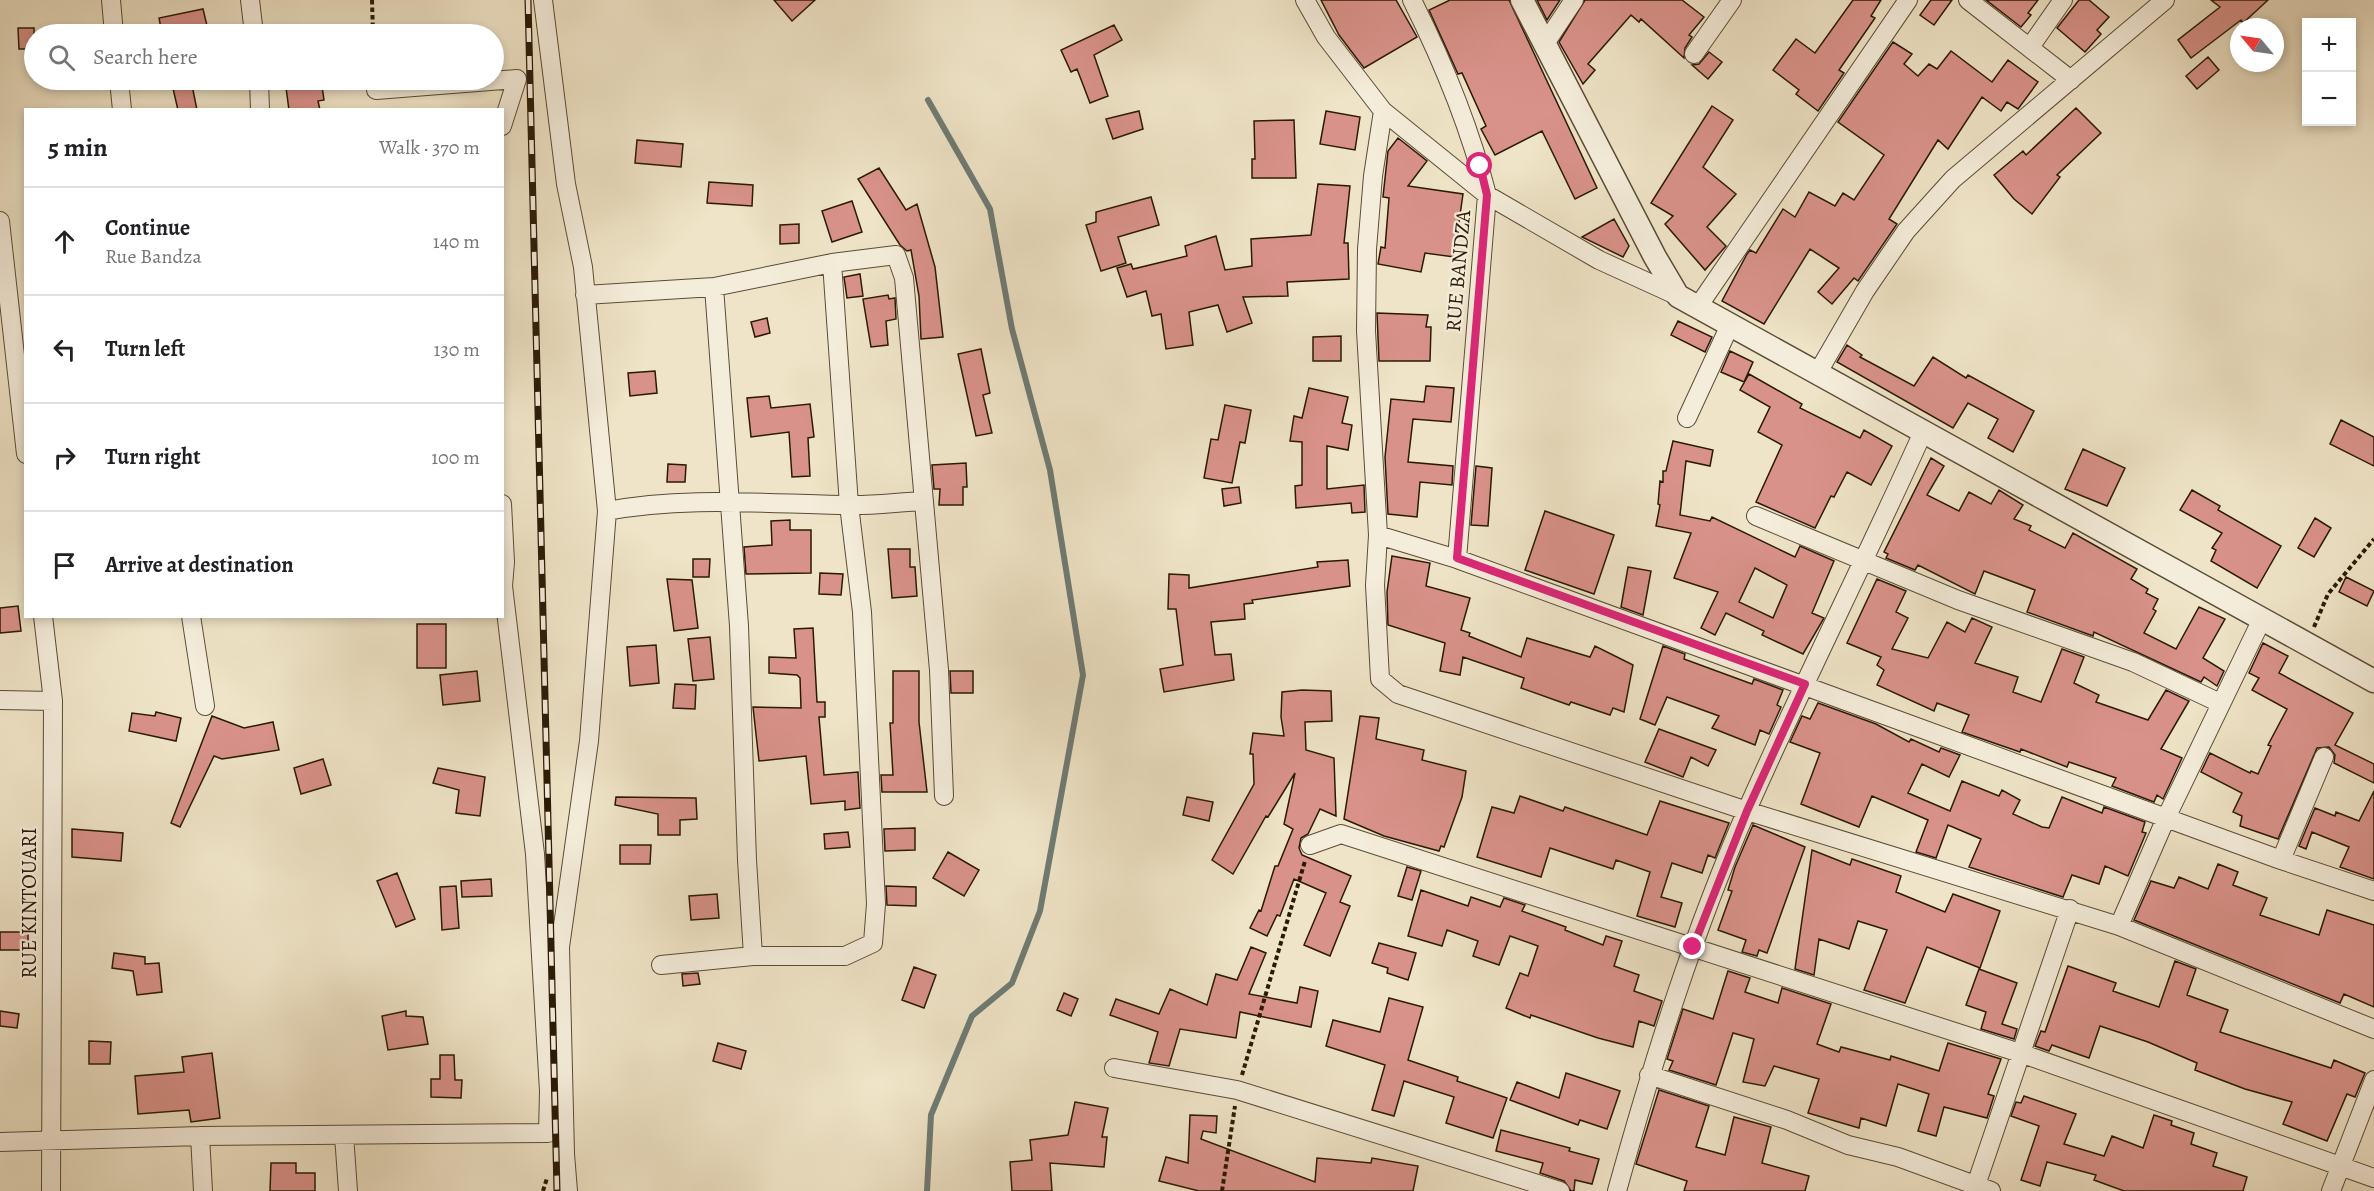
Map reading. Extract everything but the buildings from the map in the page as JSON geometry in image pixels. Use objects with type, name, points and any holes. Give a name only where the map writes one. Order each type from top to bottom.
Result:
[{"type":"street","points":[[111,0],[113,24]]},
{"type":"street","points":[[250,0],[253,24]]},
{"type":"street","points":[[543,0],[566,184],[583,267],[607,511],[589,741],[560,947],[568,1191]]},
{"type":"street","points":[[1305,0],[1326,37],[1383,111],[1487,195],[1599,260],[1678,296],[2374,681]]},
{"type":"street","name":"RUE BANDZA","points":[[1412,0],[1436,47],[1480,166],[1487,195],[1457,558]]},
{"type":"street","points":[[1522,0],[1655,257],[1678,296]]},
{"type":"street","points":[[1544,45],[1574,0]]},
{"type":"street","points":[[1694,54],[1732,0]]},
{"type":"street","points":[[1697,308],[1908,0]]},
{"type":"street","points":[[1968,0],[2071,80]]},
{"type":"street","points":[[2030,47],[2063,0]]},
{"type":"street","points":[[1817,374],[1865,291],[1906,231],[1953,179],[2165,0]]},
{"type":"street","points":[[504,80],[517,79],[504,120]]},
{"type":"street","points":[[120,90],[122,108]]},
{"type":"street","points":[[259,90],[260,108]]},
{"type":"street","points":[[1383,111],[1373,176],[1366,249],[1366,331],[1378,535],[1375,585],[1380,679],[1398,694],[1747,811],[2119,926],[2374,1029]]},
{"type":"street","points":[[0,221],[11,301],[24,434]]},
{"type":"street","points":[[585,295],[714,287],[832,263],[896,255],[904,278],[939,670],[944,796]]},
{"type":"street","points":[[661,965],[753,956],[845,956],[873,943],[876,904],[862,612],[849,505],[832,263]]},
{"type":"street","points":[[714,287],[739,626],[747,860],[753,956]]},
{"type":"street","points":[[1687,418],[1730,325]]},
{"type":"street","points":[[1617,1191],[1649,1075],[1693,947],[1747,811],[1923,432]]},
{"type":"street","points":[[607,511],[632,506],[729,503],[849,505],[924,501]]},
{"type":"street","points":[[1756,516],[1958,600],[2133,662],[2220,704]]},
{"type":"street","points":[[1378,535],[1457,558],[2281,860],[2374,891]]},
{"type":"street","points":[[504,543],[504,574]]},
{"type":"street","points":[[0,1142],[200,1136],[548,1132],[549,1091],[535,854],[504,594]]},
{"type":"street","name":"RUE KINTOUARI","points":[[43,618],[53,701],[49,1140],[51,1191]]},
{"type":"street","points":[[191,618],[205,706]]},
{"type":"street","points":[[2119,926],[2166,818],[2262,619]]},
{"type":"street","points":[[0,700],[53,701]]},
{"type":"street","points":[[2281,860],[2324,756]]},
{"type":"street","points":[[1310,844],[1341,834],[2023,1054],[2374,1178]]},
{"type":"street","points":[[1649,1075],[1787,1120],[1848,1145],[1898,1157],[1980,1189],[2070,909]]},
{"type":"street","points":[[1114,1068],[1237,1090],[1560,1191]]},
{"type":"street","points":[[2331,1191],[2374,1080]]},
{"type":"street","points":[[344,1135],[348,1191]]},
{"type":"street","points":[[200,1136],[203,1191]]},
{"type":"path","points":[[372,0],[373,24]]},
{"type":"path","points":[[2307,644],[2328,594],[2374,539]]},
{"type":"path","points":[[1222,1191],[1237,1090],[1310,844]]},
{"type":"waterway","points":[[927,1191],[931,1115],[972,1016],[1012,983],[1040,911],[1083,675],[1050,470],[1012,329],[990,209],[928,100]]},
{"type":"railway","points":[[528,0],[557,1191]]},
{"type":"route","points":[[1480,166],[1487,195],[1457,558],[1805,684],[1747,811],[1693,947]]}]
